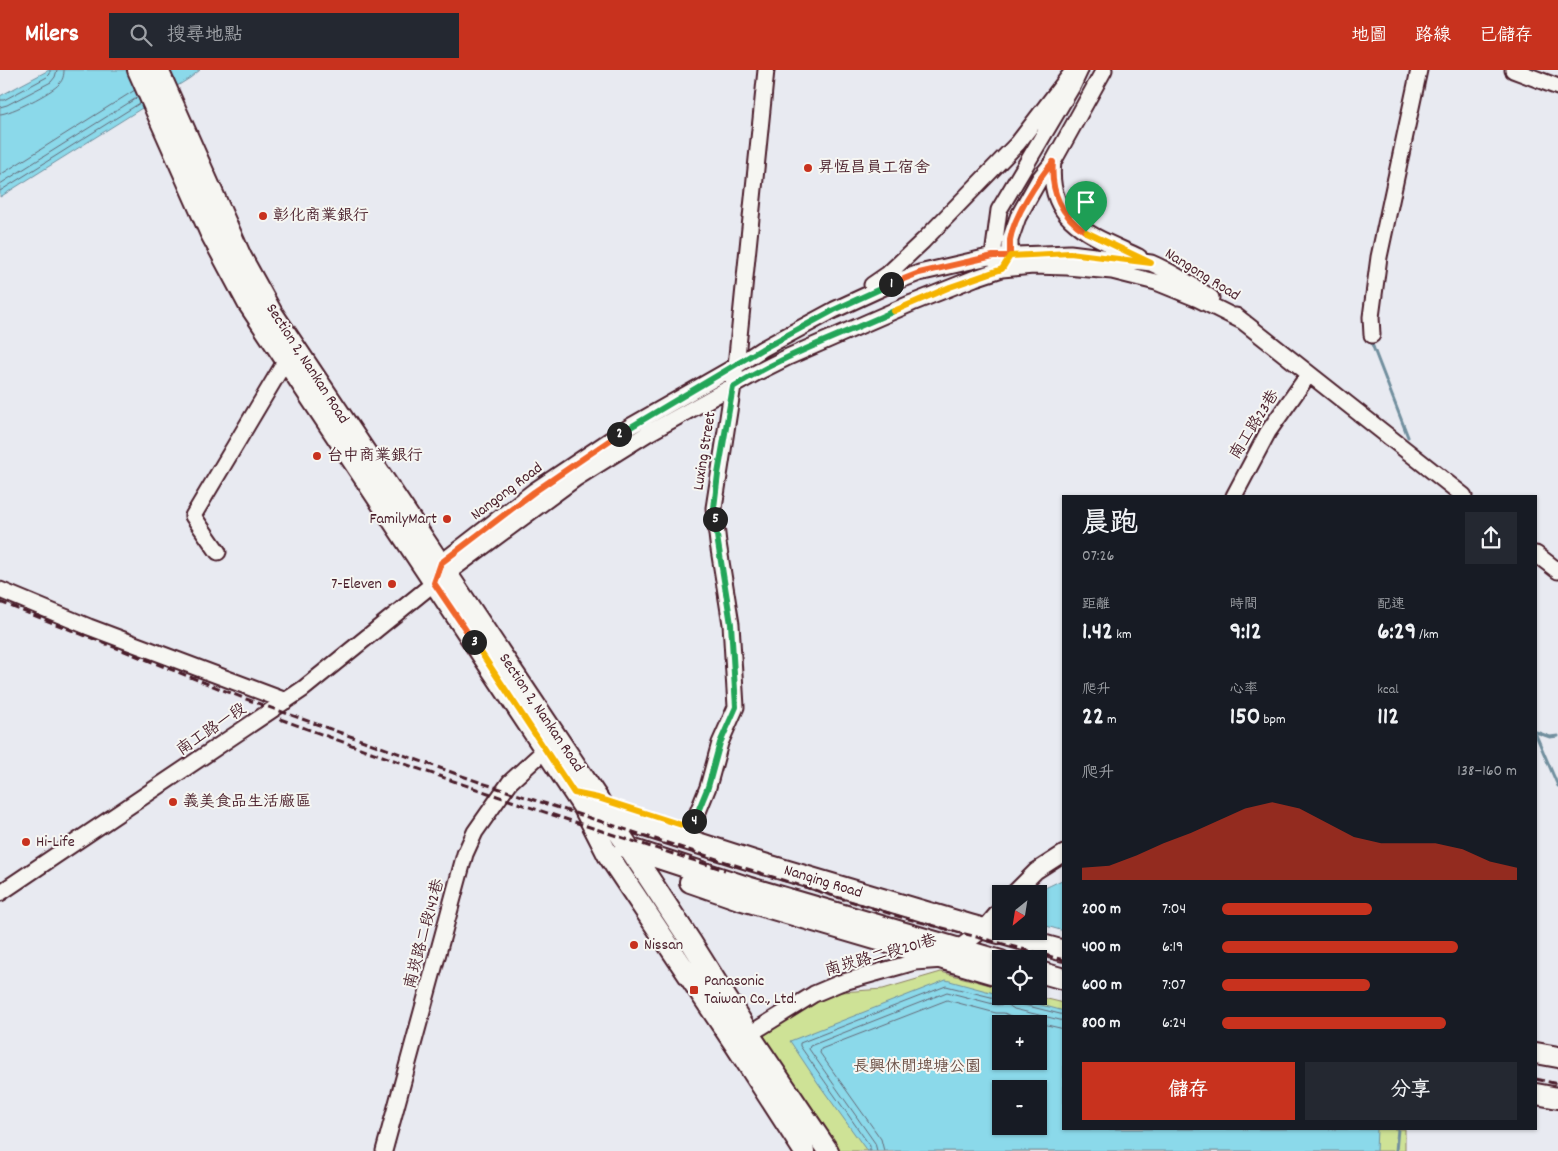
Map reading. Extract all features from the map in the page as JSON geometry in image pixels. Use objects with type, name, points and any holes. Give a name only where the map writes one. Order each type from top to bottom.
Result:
[{"type":"main road","points":[[138,70],[168,118]]},
{"type":"main road","points":[[158,70],[168,118]]},
{"type":"main road","name":"Section 2, Nankan Road","points":[[168,118],[210,232],[248,303],[286,360],[441,573],[545,750],[634,856],[691,942],[804,1151]]},
{"type":"main road","name":"Section 2, Nankan Road","points":[[168,118],[192,146],[241,257],[272,313],[591,803],[604,848],[742,1039],[828,1151]]},
{"type":"main road","points":[[591,803],[691,828],[992,919]]},
{"type":"main road","name":"Nanqing Road","points":[[591,803],[754,861],[992,919]]},
{"type":"main road","name":"Nanqing Road","points":[[604,848],[747,886],[992,958]]},
{"type":"main road","points":[[634,856],[739,899],[992,974]]},
{"type":"main road","points":[[1048,935],[1062,939]]},
{"type":"main road","name":"Nanqing Road","points":[[1041,940],[1062,949]]},
{"type":"main road","points":[[1047,974],[1062,978]]},
{"type":"main road","points":[[1047,988],[1062,992]]},
{"type":"main road","points":[[1537,1053],[1558,1058]]},
{"type":"main road","points":[[1537,1065],[1558,1070]]},
{"type":"main road","points":[[1537,1094],[1558,1098]]},
{"type":"main road","points":[[1537,1108],[1558,1112]]},
{"type":"street","name":"Luxing Street","points":[[691,828],[708,787],[720,743],[736,707],[731,624],[714,508],[736,366],[766,70]]},
{"type":"street","points":[[834,310],[888,274],[923,241],[1018,143],[1074,70]]},
{"type":"street","points":[[1080,70],[999,210],[993,256],[1006,263],[1010,240],[1018,217],[1040,178],[1053,162],[1104,70]]},
{"type":"street","points":[[1372,335],[1371,317],[1379,257],[1420,70]]},
{"type":"street","points":[[1513,70],[1558,87]]},
{"type":"street","points":[[1053,162],[1052,179],[1056,195],[1061,208],[1070,220],[1086,232],[1151,263]]},
{"type":"street","name":"Nangong Road","points":[[441,573],[575,479],[647,434],[756,373],[1006,263],[1070,253],[1151,263],[1197,288],[1244,322],[1463,495]]},
{"type":"street","name":"Nangong Road","points":[[441,573],[534,492],[632,426],[762,349],[834,310],[893,283],[919,273],[993,256]]},
{"type":"street","name":"Nangong Road","points":[[1006,263],[1112,271],[1156,282],[1198,299],[1244,322]]},
{"type":"street","points":[[218,552],[193,516],[286,360]]},
{"type":"street","name":"南工路23巷","points":[[1235,495],[1268,432],[1309,374]]},
{"type":"street","points":[[1537,555],[1558,571]]},
{"type":"street","name":"南工路一段","points":[[0,893],[303,689],[441,573]]},
{"type":"street","points":[[0,590],[89,627],[286,701]]},
{"type":"street","name":"南崁路二段142巷","points":[[384,1151],[465,854],[475,832],[510,782],[545,750]]},
{"type":"street","points":[[1022,885],[1036,871],[1062,854]]},
{"type":"street","name":"南崁路二段201巷","points":[[742,1039],[814,994],[840,983],[914,962],[942,960],[992,922]]},
{"type":"green space","name":"長興休閒埤塘公園","points":[[941,972],[992,986],[992,1005],[1047,1005],[1047,999],[1062,1003],[1062,1130],[1405,1130],[1405,1151],[836,1151],[760,1035],[814,994],[883,989]]},
{"type":"water","points":[[49,70],[200,70],[0,197],[0,96]]},
{"type":"water","points":[[1062,880],[1062,930],[1048,927],[1048,887]]},
{"type":"water","name":"長興休閒埤塘公園","points":[[946,980],[992,993],[992,1005],[1042,1005],[1062,1010],[1062,1130],[1377,1130],[1376,1151],[867,1151],[790,1041]]},
{"type":"waterway","points":[[1372,344],[1408,437]]},
{"type":"waterway","points":[[1537,732],[1550,737],[1558,736]]},
{"type":"waterway","points":[[1537,737],[1558,786]]},
{"type":"waterway","points":[[1396,1151],[1398,1130]]},
{"type":"railway","points":[[0,602],[246,699],[482,783],[901,917],[1062,959]]},
{"type":"railway","points":[[280,719],[501,798],[725,870]]},
{"type":"railway","points":[[1537,1079],[1558,1084]]},
{"type":"place","name":"昇恆昌員工宿舍","points":[[808,168]]},
{"type":"place","name":"彰化商業銀行","points":[[263,216]]},
{"type":"place","name":"台中商業銀行","points":[[317,456]]},
{"type":"place","name":"FamilyMart","points":[[447,519]]},
{"type":"place","name":"7-Eleven","points":[[392,584]]},
{"type":"place","name":"義美食品生活廠區","points":[[173,802]]},
{"type":"place","name":"Hi-Life","points":[[26,842]]},
{"type":"place","name":"Nissan","points":[[634,945]]},
{"type":"place","name":"Panasonic Taiwan Co., Ltd.","points":[[694,990]]},
{"type":"route","points":[[1086,232],[1070,220],[1059,203],[1053,187],[1053,162],[1040,178],[1018,217],[1010,240],[1010,256],[993,256],[919,273],[834,310],[762,349],[632,426],[534,492],[441,563],[434,583],[574,793],[598,798],[691,828],[708,787],[720,743],[736,707],[734,649],[714,508],[733,387],[756,373],[912,303],[1002,269],[1010,256],[1070,253],[1151,263],[1086,232]]}]
